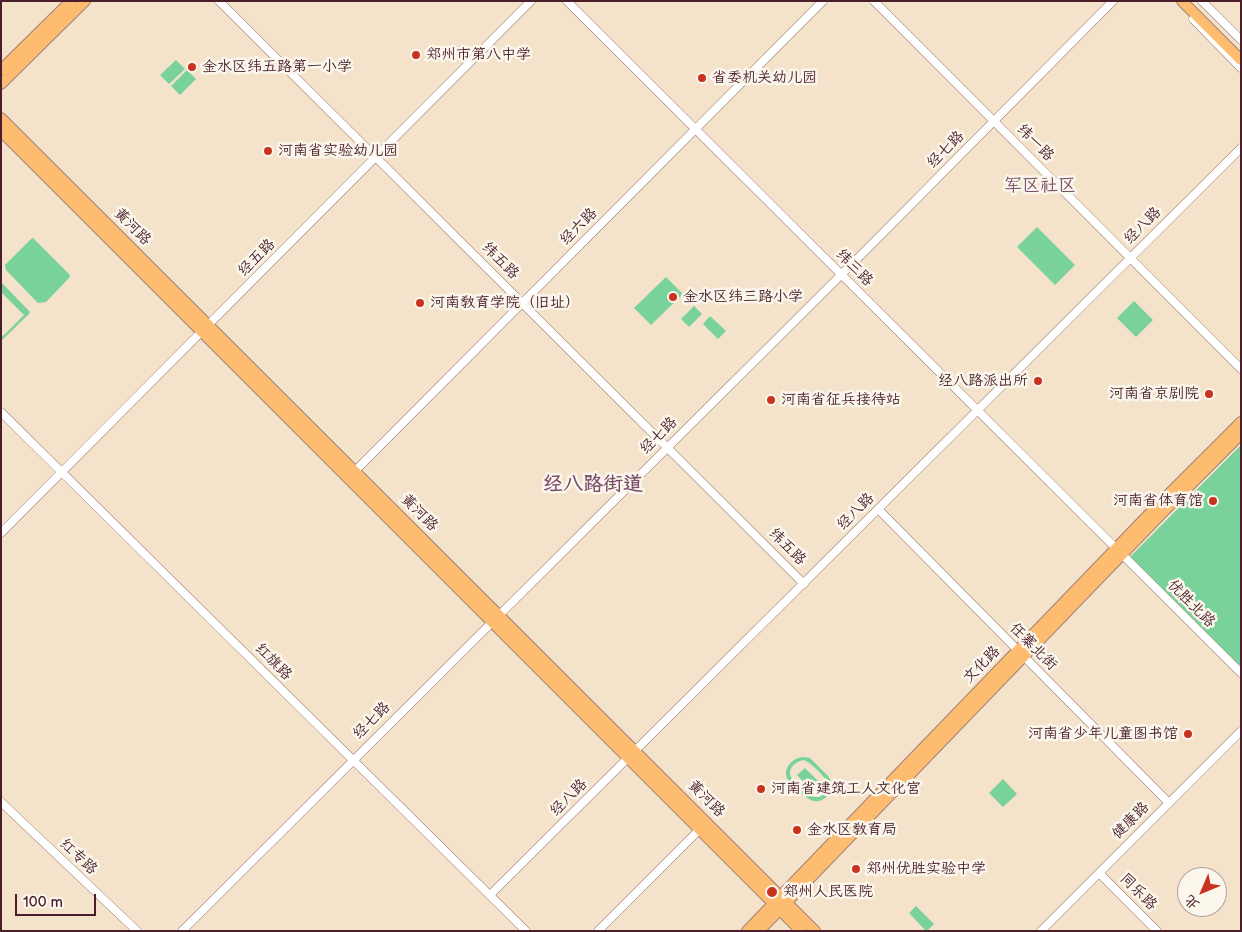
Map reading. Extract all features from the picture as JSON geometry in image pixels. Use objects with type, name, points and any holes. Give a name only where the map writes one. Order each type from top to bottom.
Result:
[{"type":"main road","points":[[1,70],[71,1]]},
{"type":"main road","points":[[1,84],[85,1]]},
{"type":"main road","points":[[1182,1],[1241,60]]},
{"type":"main road","points":[[1192,1],[1241,50]]},
{"type":"main road","name":"黄河路","points":[[1,118],[206,329],[780,903],[801,931]]},
{"type":"main road","name":"黄河路","points":[[1,131],[355,471],[496,618]]},
{"type":"main road","name":"文化路","points":[[747,931],[780,903],[1119,552],[1241,422]]},
{"type":"main road","name":"文化路","points":[[1119,552],[1241,434]]},
{"type":"main road","name":"黄河路","points":[[632,754],[700,829],[780,903],[815,931]]},
{"type":"main road","name":"文化路","points":[[760,931],[780,903]]},
{"type":"street","name":"纬五路","points":[[219,1],[804,584]]},
{"type":"street","name":"经五路","points":[[1,533],[531,1]]},
{"type":"street","name":"纬三路","points":[[566,1],[1119,552]]},
{"type":"street","name":"经六路","points":[[355,471],[823,1]]},
{"type":"street","name":"纬一路","points":[[874,1],[1241,369]]},
{"type":"street","name":"经七路","points":[[182,931],[841,275],[1113,1]]},
{"type":"street","points":[[1176,1],[1241,68]]},
{"type":"street","points":[[1202,1],[1241,40]]},
{"type":"street","name":"经八路","points":[[490,895],[1241,148]]},
{"type":"street","name":"红旗路","points":[[1,412],[526,931]]},
{"type":"street","name":"任寨北街","points":[[878,510],[1168,804]]},
{"type":"street","name":"优胜北路","points":[[1119,552],[1241,673]]},
{"type":"street","name":"健康路","points":[[1041,931],[1241,731]]},
{"type":"street","name":"红专路","points":[[1,802],[137,931]]},
{"type":"street","points":[[598,931],[700,829]]},
{"type":"street","name":"同乐路","points":[[1099,873],[1157,931]]},
{"type":"green space","points":[[176,60],[185,69],[169,84],[160,75]]},
{"type":"green space","points":[[187,70],[196,79],[180,95],[171,86]]},
{"type":"green space","points":[[1037,227],[1075,265],[1055,285],[1017,247]]},
{"type":"green space","points":[[33,238],[70,275],[46,302],[38,303],[6,270],[5,265]]},
{"type":"green space","points":[[666,277],[683,294],[651,325],[634,308]]},
{"type":"green space","points":[[1,282],[30,312],[1,341],[1,335],[3,336],[24,315],[1,292]]},
{"type":"green space","points":[[1134,301],[1153,320],[1136,337],[1117,318]]},
{"type":"green space","points":[[694,306],[702,314],[689,327],[681,319]]},
{"type":"green space","points":[[710,316],[726,331],[718,339],[703,324]]},
{"type":"green space","name":"河南省体育馆","points":[[1241,445],[1241,667],[1130,557]]},
{"type":"green space","points":[[799,758],[810,758],[829,777],[831,789],[824,799],[816,801],[808,799],[788,780],[786,770],[792,761]],"holes":[[[800,761],[806,761],[825,778],[826,791],[819,797],[809,795],[791,777],[791,768]]]},
{"type":"green space","points":[[805,768],[820,783],[812,791],[797,775]]},
{"type":"green space","points":[[1003,779],[1017,794],[1003,807],[989,793]]},
{"type":"green space","points":[[916,906],[934,924],[927,931],[909,913]]},
{"type":"place","name":"郑州市第八中学","points":[[416,55]]},
{"type":"place","name":"金水区纬五路第一小学","points":[[192,67]]},
{"type":"place","name":"省委机关幼儿园","points":[[702,78]]},
{"type":"place","name":"河南省实验幼儿园","points":[[268,151]]},
{"type":"place","name":"金水区纬三路小学","points":[[673,297]]},
{"type":"place","name":"河南教育学院（旧址）","points":[[420,303]]},
{"type":"place","name":"经八路派出所","points":[[1038,381]]},
{"type":"place","name":"河南省京剧院","points":[[1209,394]]},
{"type":"place","name":"河南省征兵接待站","points":[[771,400]]},
{"type":"place","name":"河南省体育馆","points":[[1213,501]]},
{"type":"place","name":"河南省少年儿童图书馆","points":[[1188,734]]},
{"type":"place","name":"河南省建筑工人文化宫","points":[[761,789]]},
{"type":"place","name":"金水区教育局","points":[[797,830]]},
{"type":"place","name":"郑州优胜实验中学","points":[[856,869]]},
{"type":"place","name":"郑州人民医院","points":[[772,892]]},
{"type":"district","name":"军区社区","points":[[1040,186]]},
{"type":"district","name":"经八路街道","points":[[593,485]]}]
